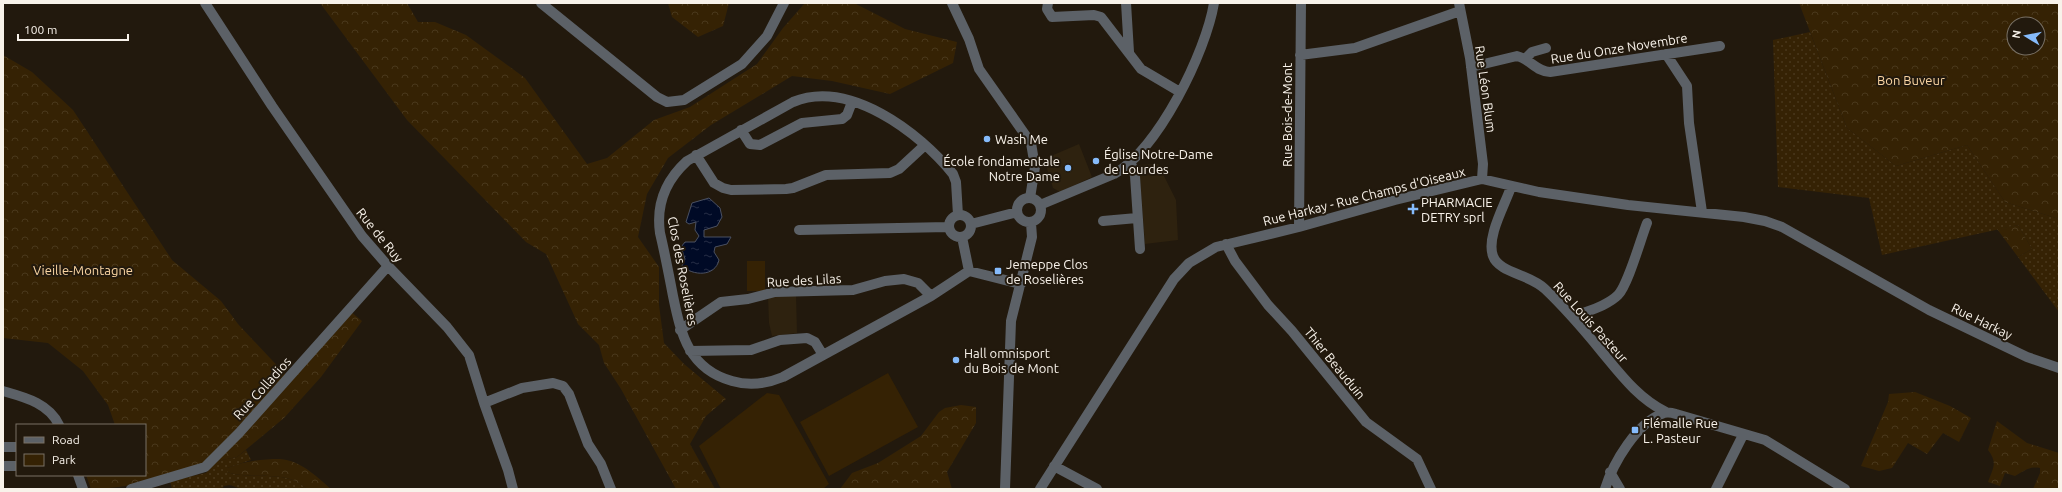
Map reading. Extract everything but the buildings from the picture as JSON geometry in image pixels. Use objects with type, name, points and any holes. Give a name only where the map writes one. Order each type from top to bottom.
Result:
[{"type":"street","name":"Rue de Ruy","points":[[205,3],[272,106],[362,236],[388,266],[447,327],[469,355],[513,489]]},
{"type":"street","points":[[541,3],[657,97],[667,102],[684,100],[742,64],[767,36],[784,3]]},
{"type":"street","points":[[952,3],[969,39],[979,69],[1031,143],[1034,167],[1030,198]]},
{"type":"street","points":[[1048,3],[1048,13],[1054,17],[1094,15],[1100,17],[1123,47],[1129,52],[1135,63],[1146,73],[1180,92]]},
{"type":"street","points":[[1126,3],[1129,52]]},
{"type":"street","points":[[1040,205],[1114,174],[1130,163],[1154,135],[1180,92],[1203,41],[1214,3]]},
{"type":"street","name":"Rue Bois-de-Mont","points":[[1299,227],[1301,3]]},
{"type":"street","points":[[1300,55],[1335,52],[1360,47],[1459,7]]},
{"type":"street","name":"Rue Léon Blum","points":[[1459,7],[1471,67],[1483,164],[1482,179]]},
{"type":"street","name":"Rue du Onze Novembre","points":[[1546,48],[1532,52],[1525,59],[1541,70],[1550,72],[1720,46]]},
{"type":"street","points":[[1666,54],[1689,91],[1689,123],[1702,212]]},
{"type":"street","points":[[1471,67],[1509,57],[1517,56],[1525,59]]},
{"type":"street","name":"Clos des Roselières","points":[[958,215],[955,178],[925,145],[890,119],[852,102],[829,96],[804,98],[696,155],[681,167],[672,177],[665,190],[660,208],[660,233],[680,330],[690,351],[700,363],[718,376],[748,384],[778,379],[931,296],[969,272]]},
{"type":"street","points":[[741,130],[750,144],[760,145],[802,123],[842,119],[847,114],[852,102]]},
{"type":"street","points":[[696,155],[710,179],[723,188],[782,190],[793,188],[826,175],[890,173],[903,166],[925,145]]},
{"type":"street","points":[[1130,163],[1135,176],[1140,249]]},
{"type":"street","name":"Rue Harkay - Rue Champs d'Oiseaux","points":[[1040,489],[1178,273],[1201,254],[1226,244],[1299,227],[1395,200],[1482,179],[1511,187],[1628,205],[1702,212],[1765,221],[1782,227],[1897,291]]},
{"type":"street","name":"Rue Louis Pasteur","points":[[1511,187],[1491,240],[1491,250],[1494,260],[1504,268],[1537,282],[1573,317],[1629,384],[1650,404],[1666,412],[1765,440],[1845,489]]},
{"type":"street","points":[[1030,198],[1036,200],[1040,205],[1041,212],[1038,219],[1031,223],[1025,222],[1020,218],[1017,212],[1020,202],[1030,198]]},
{"type":"street","points":[[971,224],[1017,212]]},
{"type":"street","points":[[948,226],[952,218],[958,215],[965,216],[971,224]]},
{"type":"street","points":[[1103,221],[1137,218]]},
{"type":"street","points":[[1005,489],[1011,321],[1032,237],[1031,223]]},
{"type":"street","points":[[1573,317],[1610,300],[1620,292],[1626,282],[1647,223]]},
{"type":"street","points":[[948,226],[953,235],[962,237],[968,234],[971,224]]},
{"type":"street","points":[[799,230],[948,226]]},
{"type":"street","points":[[962,237],[969,272],[1021,284]]},
{"type":"street","name":"Thier Beauduin","points":[[1226,244],[1235,261],[1264,299],[1366,422],[1417,459],[1431,489]]},
{"type":"street","name":"Rue Colladios","points":[[132,489],[206,467],[239,433],[388,266]]},
{"type":"street","name":"Rue des Lilas","points":[[680,330],[718,303],[754,298],[776,292],[853,290],[885,281],[904,279],[918,283],[931,296]]},
{"type":"street","name":"Rue Harkay","points":[[1897,291],[1929,310],[2027,357],[2059,368]]},
{"type":"street","points":[[690,351],[751,350],[780,340],[807,338],[816,342],[823,355]]},
{"type":"street","points":[[484,403],[522,388],[553,383],[563,386],[569,394],[588,444],[601,464],[611,489]]},
{"type":"street","points":[[3,391],[33,399],[56,418],[59,424]]},
{"type":"street","points":[[1605,489],[1610,472],[1623,451],[1646,423],[1666,412]]},
{"type":"street","points":[[1716,489],[1743,435]]},
{"type":"street","points":[[3,447],[16,447]]},
{"type":"street","points":[[3,466],[16,466]]},
{"type":"street","points":[[1054,466],[1097,489]]},
{"type":"street","points":[[1610,472],[1620,489]]},
{"type":"street","points":[[78,476],[83,489]]},
{"type":"shaded area","name":"École fondamentale Notre Dame","points":[[1079,144],[1092,177],[1060,192],[1053,188],[1044,159]]},
{"type":"shaded area","points":[[1158,164],[1176,200],[1178,240],[1145,244],[1139,165]]},
{"type":"shaded area","points":[[796,294],[797,333],[772,336],[769,323],[768,296]]},
{"type":"green space","points":[[320,3],[407,3],[418,22],[435,22],[466,35],[525,78],[587,164],[607,158],[654,120],[690,107],[757,64],[783,28],[805,3],[854,3],[905,29],[957,42],[953,63],[890,94],[832,81],[792,76],[711,125],[668,158],[647,194],[638,237],[659,267],[659,305],[664,343],[684,364],[726,399],[706,416],[690,444],[715,489],[676,489],[621,389],[604,363],[599,345],[578,324],[546,254],[526,242],[407,120]]},
{"type":"green space","points":[[668,3],[729,3],[723,26],[698,37],[672,17]]},
{"type":"green space","name":"Bon Buveur","points":[[1799,3],[2059,3],[2059,219],[2005,202],[1967,145],[1896,166],[1847,128]]},
{"type":"green space","points":[[1810,32],[1847,128],[1896,166],[1967,145],[2005,202],[2059,219],[2059,312],[2018,257],[2032,249],[2018,225],[1882,255],[1869,198],[1778,187],[1773,40]]},
{"type":"green space","name":"Vieille-Montagne","points":[[3,55],[32,72],[73,110],[172,260],[221,301],[238,324],[286,375],[207,462],[182,473],[150,481],[119,487],[91,489],[86,476],[146,476],[146,424],[115,424],[108,405],[83,371],[48,343],[3,338]]},
{"type":"green space","points":[[2018,225],[2032,249],[2018,257],[1997,229]]},
{"type":"green space","points":[[747,261],[765,261],[765,291],[747,291]]},
{"type":"green space","points":[[350,311],[362,321],[321,377],[284,418],[237,457],[217,461]]},
{"type":"green space","points":[[888,373],[918,427],[829,476],[800,422]]},
{"type":"green space","points":[[1915,392],[1950,406],[1971,418],[1959,442],[1943,433],[1927,454],[1908,443],[1892,468],[1879,471],[1861,466],[1888,402],[1889,394]]},
{"type":"green space","points":[[767,393],[779,395],[829,484],[823,489],[721,489],[699,446]]},
{"type":"green space","points":[[961,405],[976,407],[976,423],[947,472],[952,489],[840,489],[852,473],[878,463],[921,436],[939,412],[945,408]]},
{"type":"green space","points":[[1997,421],[2027,443],[2059,453],[2059,489],[2033,489],[2040,473],[2040,468],[2027,469],[2015,476],[2005,473],[2000,486],[1988,482],[1994,462],[1988,450]]},
{"type":"green space","points":[[246,450],[251,460],[227,468],[227,472],[248,476],[269,476],[289,479],[299,483],[307,489],[241,489],[230,485],[224,486],[222,489],[172,489],[170,481],[206,473],[217,461],[237,457]]},
{"type":"green space","points":[[280,459],[288,460],[301,466],[331,489],[307,489],[299,483],[289,479],[269,476],[248,476],[227,472],[227,468],[246,462]]},
{"type":"water","points":[[709,198],[720,208],[722,217],[717,226],[704,230],[704,237],[731,237],[727,244],[715,247],[714,252],[719,260],[717,266],[708,272],[697,273],[692,272],[682,266],[685,259],[681,247],[685,242],[695,242],[699,236],[695,230],[696,222],[689,224],[686,222],[692,203]]},
{"type":"place","name":"Wash Me","points":[[987,139]]},
{"type":"place","name":"Église Notre-Dame de Lourdes","points":[[1096,161]]},
{"type":"place","name":"École fondamentale Notre Dame","points":[[1068,168]]},
{"type":"place","name":"PHARMACIE DETRY sprl","points":[[1413,209]]},
{"type":"place","name":"Jemeppe Clos de Roselières","points":[[998,271]]},
{"type":"place","name":"Hall omnisport du Bois de Mont","points":[[956,360]]},
{"type":"place","name":"Flémalle Rue L. Pasteur","points":[[1635,430]]}]
